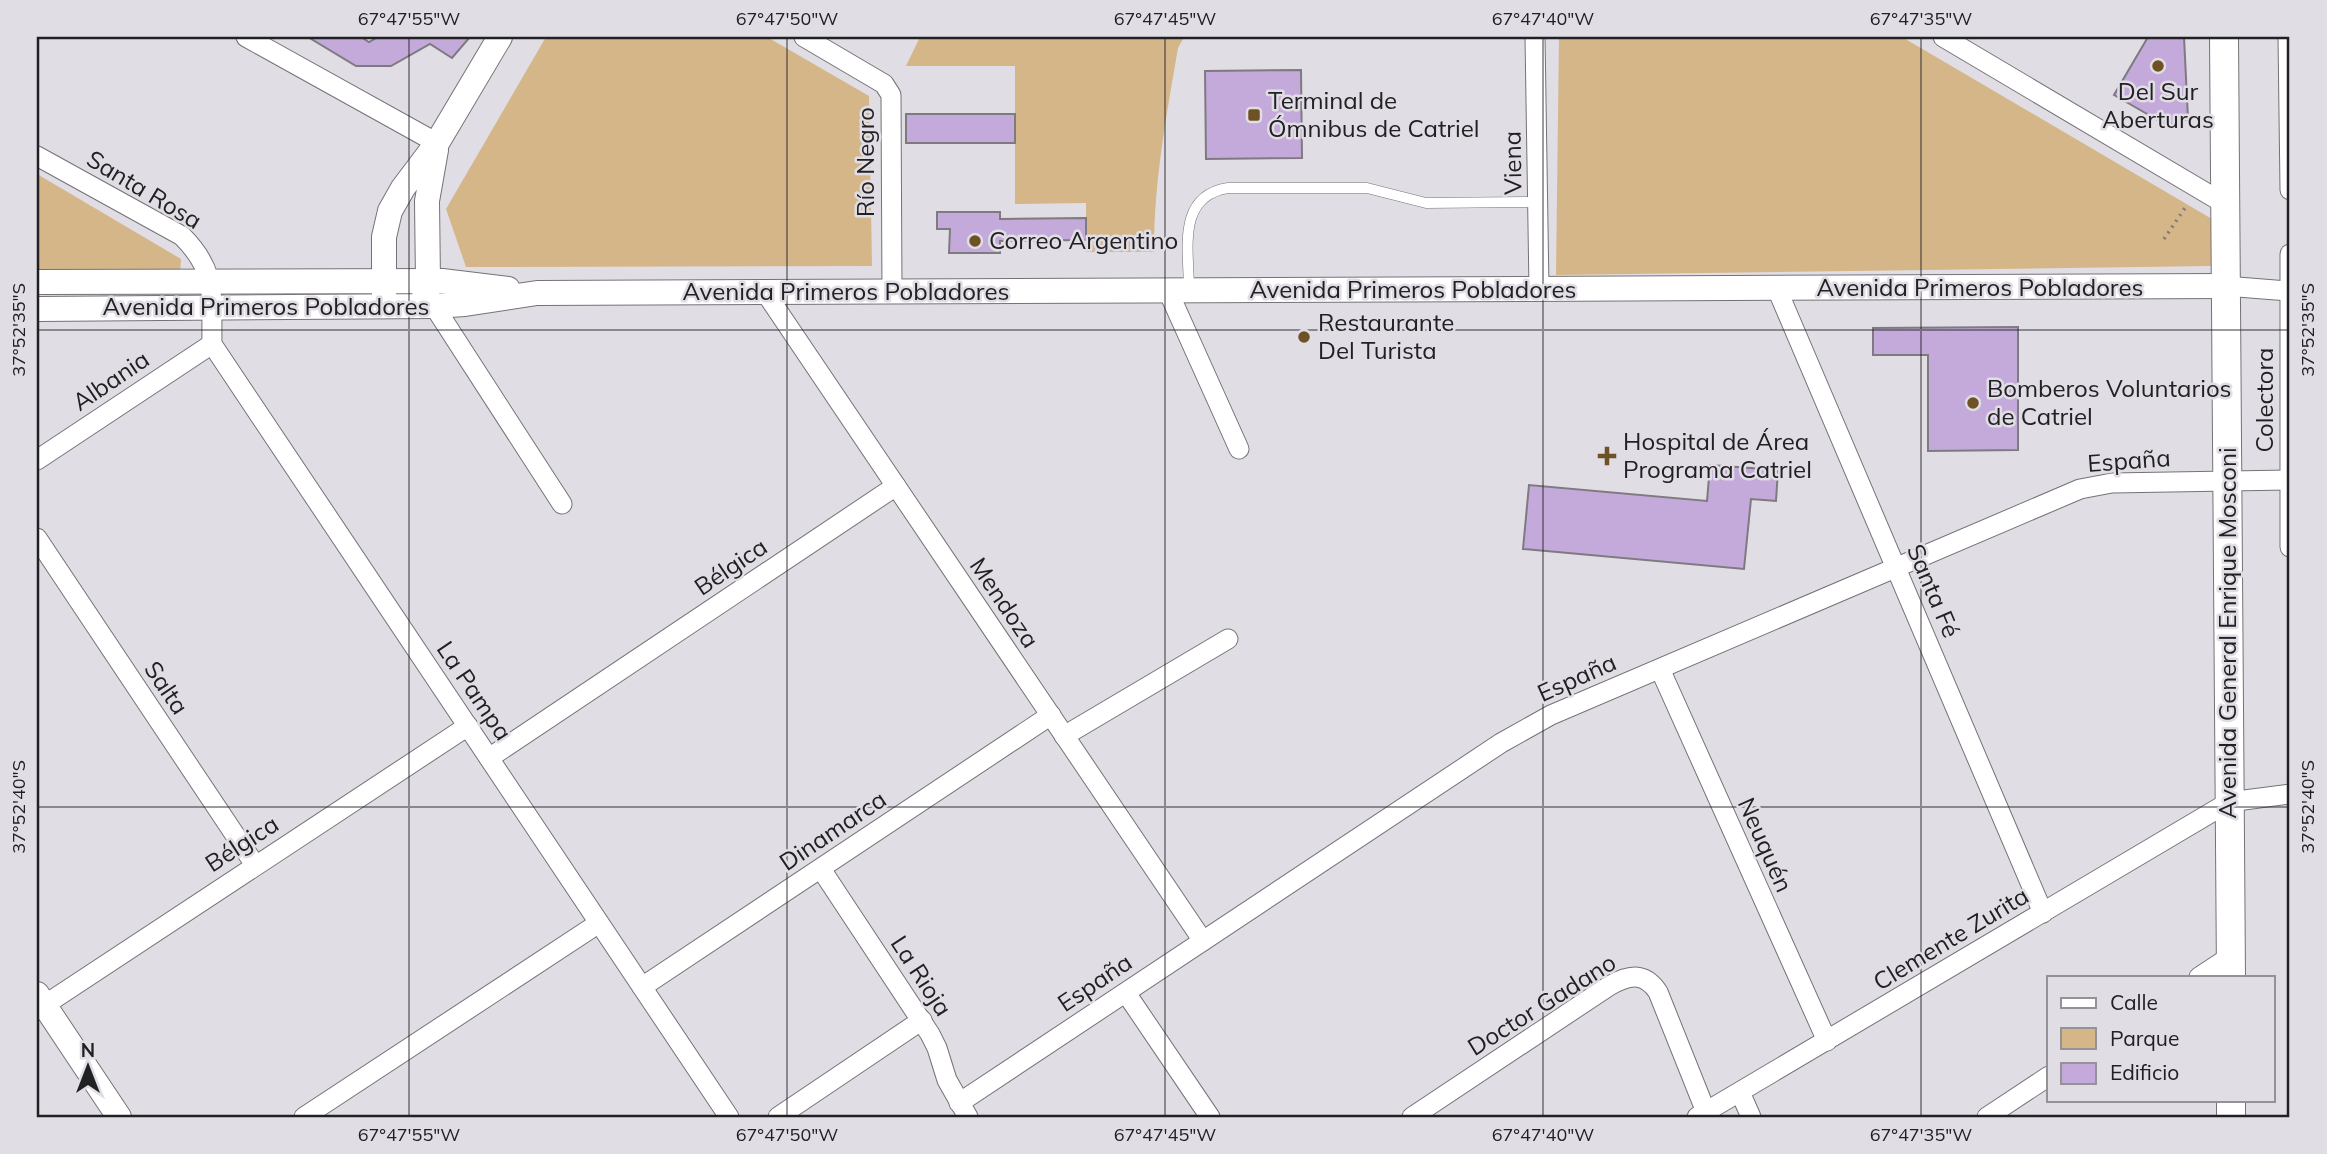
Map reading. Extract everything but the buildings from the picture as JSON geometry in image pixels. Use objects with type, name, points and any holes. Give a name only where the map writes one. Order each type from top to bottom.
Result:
[{"type":"main road","name":"Avenida General Enrique Mosconi","points":[[2224,37],[2231,967]]},
{"type":"street","points":[[246,37],[438,142]]},
{"type":"street","points":[[384,307],[384,237],[390,211],[403,188],[438,142],[500,37]]},
{"type":"street","name":"Río Negro","points":[[804,37],[884,84],[891,96],[892,292]]},
{"type":"street","name":"Viena","points":[[1535,37],[1539,289]]},
{"type":"street","points":[[1943,37],[2225,204]]},
{"type":"street","points":[[2288,37],[2290,190]]},
{"type":"street","points":[[438,142],[427,201],[428,281],[424,306],[562,504]]},
{"type":"street","name":"Santa Rosa","points":[[37,156],[182,236],[199,253],[211,282]]},
{"type":"street","name":"Colectora","points":[[2290,254],[2290,547]]},
{"type":"street","name":"Avenida Primeros Pobladores","points":[[37,282],[428,281],[537,293],[2225,286],[2290,291]]},
{"type":"street","points":[[211,282],[212,344]]},
{"type":"street","name":"Santa Fé","points":[[1777,289],[2043,913]]},
{"type":"street","points":[[1179,291],[1238,449]]},
{"type":"street","name":"Mendoza","points":[[765,292],[1203,941]]},
{"type":"street","name":"Avenida Primeros Pobladores","points":[[37,309],[424,306],[465,304],[537,293]]},
{"type":"street","name":"Albania","points":[[37,460],[212,344]]},
{"type":"street","name":"La Pampa","points":[[212,344],[729,1117]]},
{"type":"street","name":"España","points":[[963,1110],[1126,992],[1517,733],[1551,715],[2063,495],[2096,484],[2290,480]]},
{"type":"street","name":"Bélgica","points":[[489,758],[896,486]]},
{"type":"street","name":"Salta","points":[[37,538],[255,865]]},
{"type":"street","points":[[1064,736],[1228,639]]},
{"type":"street","name":"Neuquén","points":[[1660,669],[1827,1041]]},
{"type":"street","name":"Dinamarca","points":[[642,987],[1051,715]]},
{"type":"street","name":"Bélgica","points":[[39,1003],[468,726]]},
{"type":"street","points":[[2229,802],[2290,794]]},
{"type":"street","name":"Clemente Zurita","points":[[1702,1115],[2229,802]]},
{"type":"street","name":"La Rioja","points":[[821,869],[922,1020],[937,1048],[947,1080],[963,1110]]},
{"type":"street","points":[[304,1117],[599,923]]},
{"type":"street","points":[[2202,976],[2231,967]]},
{"type":"street","name":"Doctor Gadano","points":[[1412,1117],[1609,986],[1627,977],[1636,976],[1645,979],[1658,992],[1702,1115]]},
{"type":"street","points":[[1126,992],[1210,1117]]},
{"type":"street","points":[[39,1003],[119,1117]]},
{"type":"street","points":[[778,1117],[922,1020]]},
{"type":"street","points":[[1987,1117],[2047,1077]]},
{"type":"street","points":[[1740,1092],[1751,1117]]},
{"type":"lane","points":[[1179,291],[1188,227],[1198,202],[1215,190],[1367,188],[1426,203],[1538,202]]},
{"type":"path","points":[[2164,239],[2198,188]]},
{"type":"green space","points":[[546,37],[767,37],[869,96],[872,266],[466,267],[446,209]]},
{"type":"green space","points":[[920,37],[1184,37],[1178,48],[1162,150],[1154,252],[1086,252],[1086,203],[1015,204],[1015,66],[906,66]]},
{"type":"green space","points":[[1559,37],[1902,37],[2212,219],[2211,266],[1556,275]]},
{"type":"green space","points":[[37,174],[181,259],[180,273],[37,274]]},
{"type":"place","name":"Del Sur Aberturas","points":[[2158,66]]},
{"type":"place","name":"Terminal de Ómnibus de Catriel","points":[[1254,115]]},
{"type":"place","name":"Correo Argentino","points":[[975,241]]},
{"type":"place","name":"Restaurante Del Turista","points":[[1304,337]]},
{"type":"place","name":"Bomberos Voluntarios de Catriel","points":[[1973,403]]},
{"type":"place","name":"Hospital de Área Programa Catriel","points":[[1607,456]]}]
